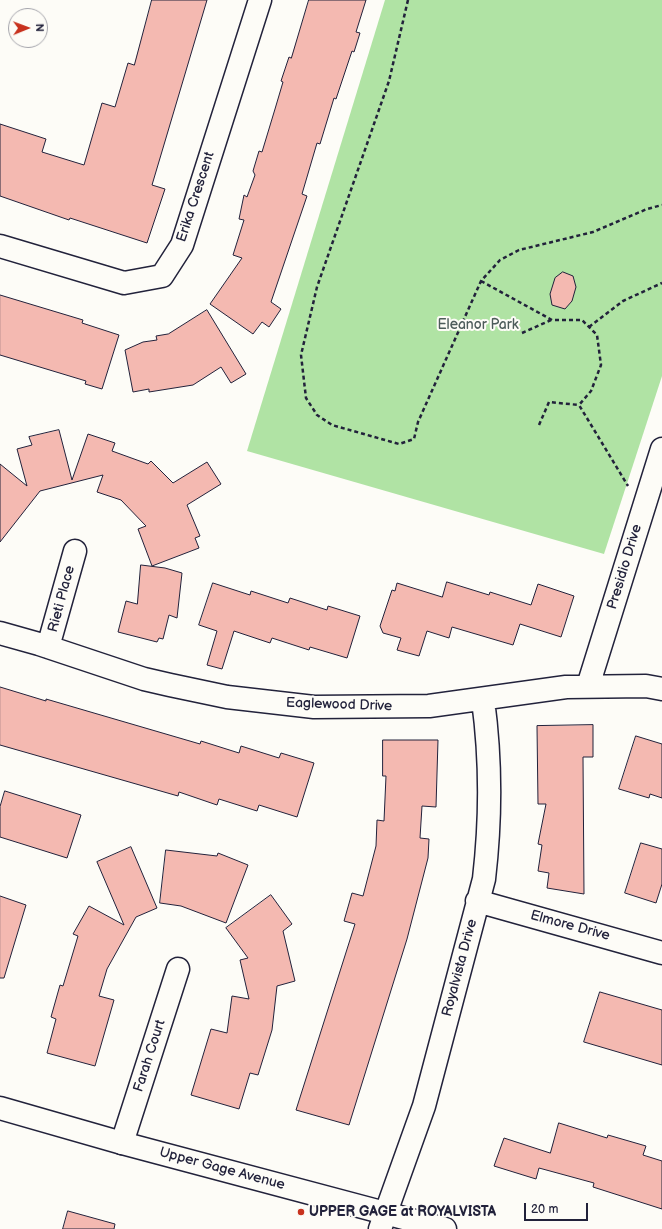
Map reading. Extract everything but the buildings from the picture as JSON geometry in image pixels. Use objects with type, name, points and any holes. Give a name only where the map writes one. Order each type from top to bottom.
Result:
[{"type":"street","name":"Erika Crescent","points":[[0,246],[124,283],[162,276],[182,244],[260,0]]},
{"type":"street","name":"Presidio Drive","points":[[588,686],[662,449]]},
{"type":"street","name":"Rieti Place","points":[[48,647],[75,551]]},
{"type":"street","name":"Eaglewood Drive","points":[[0,633],[48,647],[144,679],[228,697],[314,707],[428,706],[483,700],[566,687],[646,686],[662,690]]},
{"type":"street","name":"Royalvista Drive","points":[[383,1221],[424,1106],[484,879],[490,802],[490,776],[483,700]]},
{"type":"street","name":"Elmore Drive","points":[[477,901],[662,953]]},
{"type":"street","name":"Farah Court","points":[[122,1143],[178,969]]},
{"type":"street","name":"Upper Gage Avenue","points":[[0,1108],[383,1221],[445,1229]]},
{"type":"path","points":[[408,0],[388,81],[316,287],[301,355],[306,398],[317,415],[332,425],[399,444],[414,439],[418,422],[481,281],[500,260],[518,250],[594,232],[647,209],[662,205]]},
{"type":"path","points":[[481,281],[552,320]]},
{"type":"path","points":[[590,327],[623,301],[662,283]]},
{"type":"path","points":[[522,333],[552,320],[582,320],[597,335],[602,365],[591,391],[580,405]]},
{"type":"path","points":[[539,425],[548,402],[580,405]]},
{"type":"path","points":[[580,405],[643,510]]},
{"type":"green space","name":"Eleanor Park","points":[[385,0],[662,0],[662,376],[604,554],[247,451]]},
{"type":"place","name":"UPPER GAGE at ROYALVISTA","points":[[301,1212]]}]
